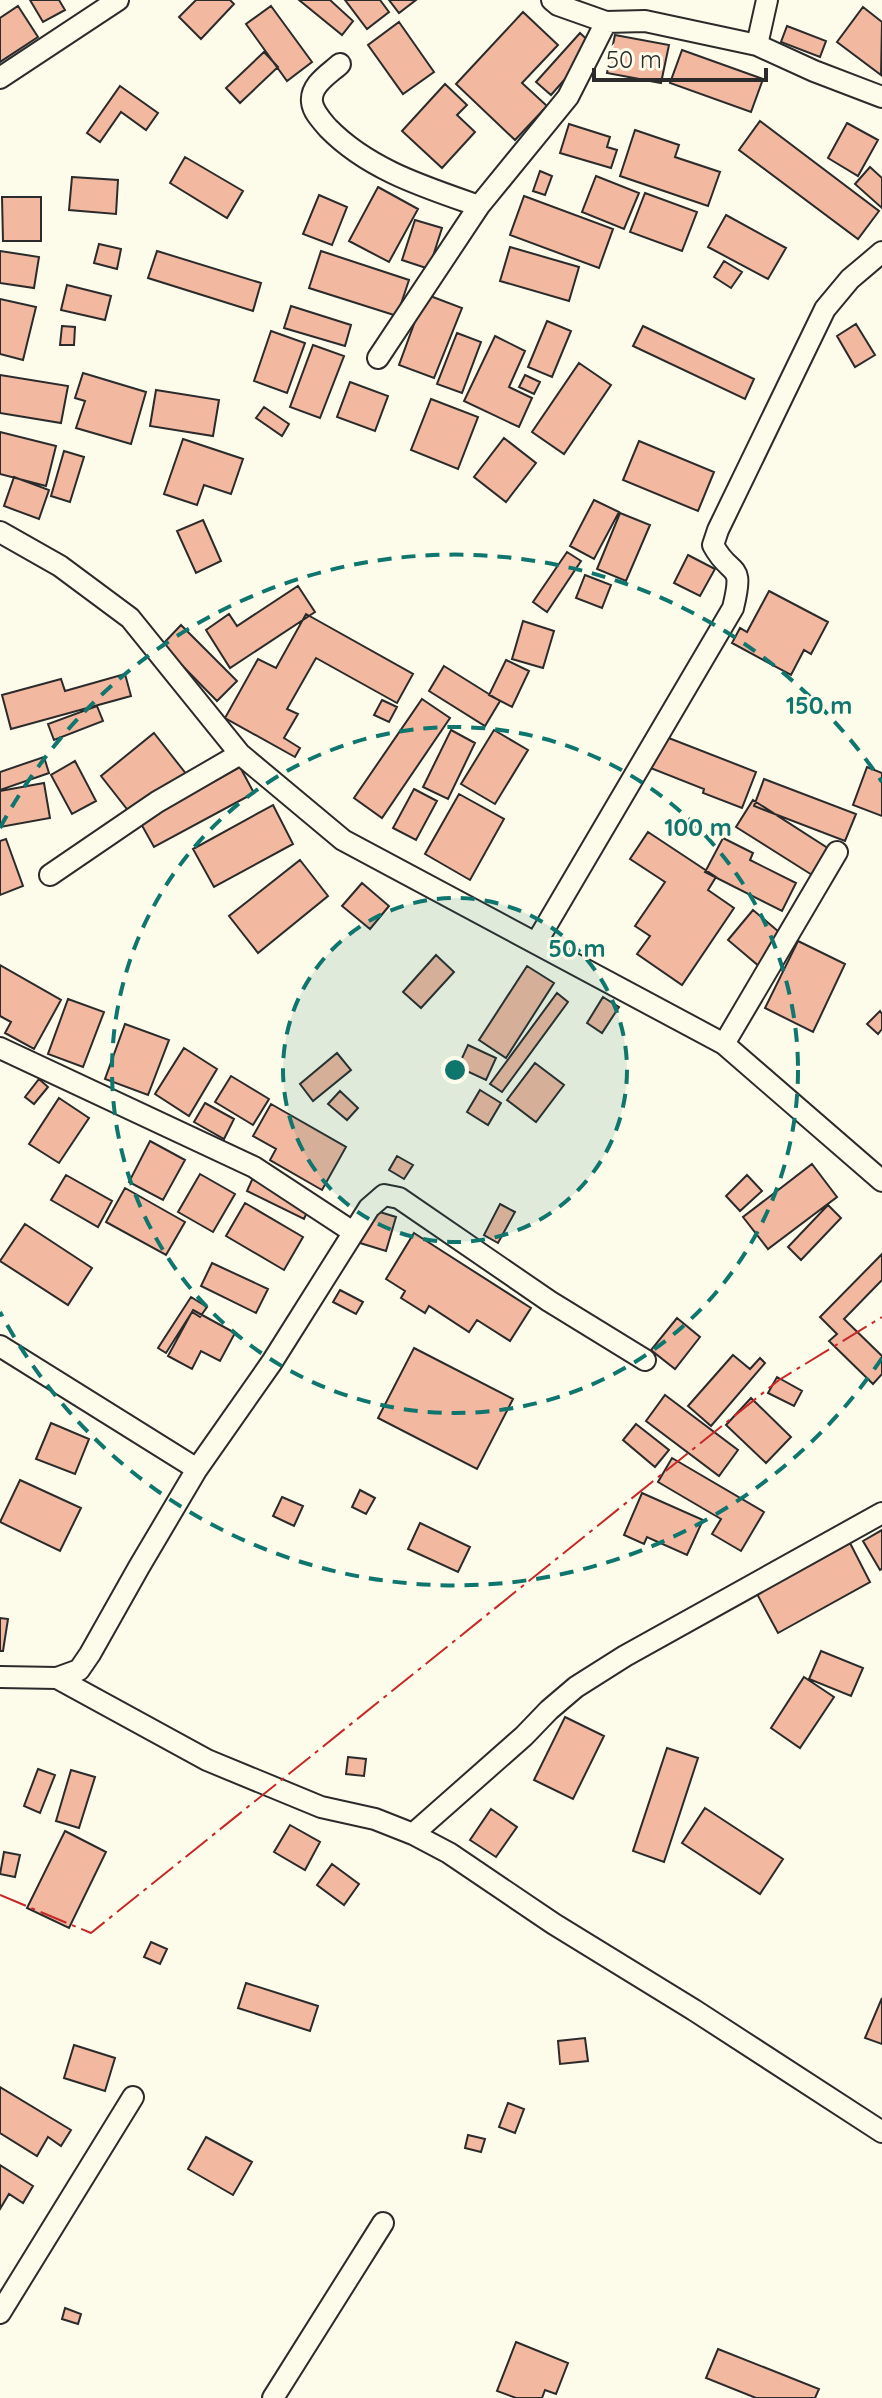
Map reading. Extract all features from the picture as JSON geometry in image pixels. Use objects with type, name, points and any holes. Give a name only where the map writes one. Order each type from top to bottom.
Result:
[{"type":"street","points":[[0,78],[118,0]]},
{"type":"street","points":[[552,0],[606,22],[645,21],[757,45],[882,97]]},
{"type":"street","points":[[757,45],[767,0]]},
{"type":"street","points":[[378,358],[479,206],[568,97],[606,22]]},
{"type":"street","points":[[340,64],[315,86],[312,102],[318,117],[345,146],[400,177],[479,206]]},
{"type":"street","points":[[536,943],[733,608],[739,584],[738,573],[713,545],[718,530],[825,309],[850,279],[882,252]]},
{"type":"street","points":[[0,532],[60,566],[130,618],[240,754],[343,840],[724,1044],[882,1181]]},
{"type":"street","points":[[50,875],[157,802],[240,754]]},
{"type":"street","points":[[724,1044],[837,852]]},
{"type":"street","points":[[0,1048],[254,1167],[353,1232]]},
{"type":"street","points":[[0,1677],[57,1678],[79,1670],[197,1469],[272,1362],[369,1208],[384,1195],[399,1198],[549,1301],[645,1360]]},
{"type":"street","points":[[0,1346],[197,1469]]},
{"type":"street","points":[[413,1834],[576,1687],[769,1574],[882,1513]]},
{"type":"street","points":[[57,1678],[207,1760],[321,1807],[375,1819],[449,1853],[554,1924],[882,2132]]},
{"type":"street","points":[[0,2313],[133,2097]]},
{"type":"street","points":[[273,2398],[383,2223]]},
{"type":"building","points":[[30,0],[59,0],[65,10],[43,22]]},
{"type":"building","points":[[196,0],[230,0],[234,4],[201,39],[179,17]]},
{"type":"building","points":[[299,0],[330,0],[353,21],[342,35]]},
{"type":"building","points":[[345,0],[380,0],[389,12],[367,29]]},
{"type":"building","points":[[389,0],[416,0],[399,13]]},
{"type":"building","points":[[18,6],[38,37],[0,62],[0,18]]},
{"type":"building","points":[[271,6],[312,62],[287,81],[246,24]]},
{"type":"building","points":[[863,7],[882,22],[881,75],[837,42]]},
{"type":"building","points":[[523,12],[558,45],[522,83],[547,106],[515,140],[456,84]]},
{"type":"building","points":[[399,22],[434,72],[403,94],[368,45]]},
{"type":"building","points":[[787,26],[826,41],[820,57],[781,42]]},
{"type":"building","points":[[580,33],[594,46],[551,95],[536,82]]},
{"type":"building","points":[[615,35],[669,45],[661,83],[607,73]]},
{"type":"building","points":[[682,50],[763,79],[751,112],[670,83]]},
{"type":"building","points":[[264,52],[278,67],[240,103],[226,88]]},
{"type":"building","points":[[445,84],[467,105],[457,115],[475,132],[442,168],[402,131]]},
{"type":"building","points":[[120,86],[158,113],[146,130],[121,112],[100,142],[87,133]]},
{"type":"building","points":[[760,121],[879,211],[858,239],[739,150]]},
{"type":"building","points":[[847,123],[878,140],[858,176],[828,158]]},
{"type":"building","points":[[569,124],[610,137],[607,147],[617,150],[611,168],[560,153]]},
{"type":"building","points":[[635,130],[679,145],[675,157],[720,172],[708,206],[620,176]]},
{"type":"building","points":[[185,157],[243,191],[227,218],[170,183]]},
{"type":"building","points":[[870,167],[882,178],[882,208],[855,184]]},
{"type":"building","points":[[540,171],[552,176],[545,195],[533,191]]},
{"type":"building","points":[[596,176],[639,193],[624,229],[582,212]]},
{"type":"building","points":[[72,177],[118,180],[116,214],[69,210]]},
{"type":"building","points":[[378,187],[418,209],[389,262],[349,241]]},
{"type":"building","points":[[645,193],[697,212],[682,251],[630,232]]},
{"type":"building","points":[[319,195],[347,207],[332,245],[303,234]]},
{"type":"building","points":[[524,196],[613,229],[599,268],[510,235]]},
{"type":"building","points":[[2,197],[41,197],[41,241],[3,241]]},
{"type":"building","points":[[726,215],[786,248],[768,279],[708,247]]},
{"type":"building","points":[[415,220],[442,228],[429,269],[402,260]]},
{"type":"building","points":[[99,244],[121,249],[117,269],[94,263]]},
{"type":"building","points":[[510,247],[579,267],[569,301],[500,281]]},
{"type":"building","points":[[0,251],[39,257],[34,288],[0,283]]},
{"type":"building","points":[[157,251],[261,283],[253,311],[148,278]]},
{"type":"building","points":[[321,251],[409,280],[397,316],[309,288]]},
{"type":"building","points":[[724,261],[742,272],[731,288],[714,277]]},
{"type":"building","points":[[67,285],[111,296],[105,320],[61,310]]},
{"type":"building","points":[[425,294],[462,308],[434,378],[399,365]]},
{"type":"building","points":[[0,299],[36,307],[23,360],[0,354]]},
{"type":"building","points":[[291,306],[351,325],[345,346],[284,328]]},
{"type":"building","points":[[547,321],[571,331],[552,377],[528,367]]},
{"type":"building","points":[[856,324],[875,355],[855,367],[837,336]]},
{"type":"building","points":[[62,326],[75,327],[74,345],[60,345]]},
{"type":"building","points":[[643,326],[754,379],[745,399],[633,346]]},
{"type":"building","points":[[271,331],[305,343],[287,393],[254,381]]},
{"type":"building","points":[[457,333],[481,342],[462,393],[437,384]]},
{"type":"building","points":[[495,336],[525,351],[509,387],[532,398],[519,427],[464,401]]},
{"type":"building","points":[[313,345],[344,356],[320,418],[290,407]]},
{"type":"building","points":[[579,363],[611,385],[564,454],[532,432]]},
{"type":"building","points":[[83,373],[146,392],[131,444],[76,428],[85,401],[75,398]]},
{"type":"building","points":[[0,375],[68,386],[61,423],[0,413]]},
{"type":"building","points":[[525,375],[540,382],[534,394],[519,387]]},
{"type":"building","points":[[350,382],[388,396],[375,431],[337,417]]},
{"type":"building","points":[[156,390],[219,400],[213,436],[150,426]]},
{"type":"building","points":[[431,399],[478,417],[458,469],[411,450]]},
{"type":"building","points":[[264,407],[289,424],[282,436],[256,418]]},
{"type":"building","points":[[0,432],[56,446],[46,486],[0,474]]},
{"type":"building","points":[[504,438],[536,463],[506,502],[474,477]]},
{"type":"building","points":[[183,439],[243,459],[231,494],[204,485],[197,505],[164,494]]},
{"type":"building","points":[[639,441],[714,472],[698,511],[623,480]]},
{"type":"building","points":[[64,451],[84,457],[70,502],[51,496]]},
{"type":"building","points":[[14,477],[49,490],[39,519],[4,506]]},
{"type":"building","points":[[594,500],[619,512],[594,559],[570,546]]},
{"type":"building","points":[[620,513],[650,525],[626,581],[597,569]]},
{"type":"building","points":[[203,520],[221,561],[196,573],[177,531]]},
{"type":"building","points":[[567,552],[581,561],[547,612],[533,602]]},
{"type":"building","points":[[688,555],[715,569],[700,596],[674,583]]},
{"type":"building","points":[[585,575],[611,585],[602,608],[576,598]]},
{"type":"building","points":[[298,586],[315,612],[230,668],[206,630],[229,614],[237,626]]},
{"type":"building","points":[[769,591],[828,622],[811,654],[804,650],[791,675],[732,643],[740,628],[747,632]]},
{"type":"building","points":[[306,614],[413,674],[397,703],[316,658],[287,709],[298,714],[284,738],[300,748],[295,757],[225,718],[258,659],[276,668]]},
{"type":"building","points":[[523,621],[554,631],[543,668],[512,659]]},
{"type":"building","points":[[181,625],[237,681],[217,701],[162,645]]},
{"type":"building","points":[[506,660],[529,671],[512,707],[489,695]]},
{"type":"building","points":[[444,666],[500,701],[485,726],[429,691]]},
{"type":"building","points":[[125,674],[131,696],[11,729],[2,695],[61,679],[65,691]]},
{"type":"building","points":[[422,699],[450,718],[382,818],[354,798]]},
{"type":"building","points":[[382,700],[397,707],[389,722],[374,715]]},
{"type":"building","points":[[97,706],[103,721],[54,740],[48,724]]},
{"type":"building","points":[[451,730],[475,743],[448,799],[423,787]]},
{"type":"building","points":[[494,730],[528,750],[495,804],[461,784]]},
{"type":"building","points":[[154,733],[187,775],[134,818],[101,776]]},
{"type":"building","points":[[661,735],[756,772],[742,808],[648,767]]},
{"type":"building","points":[[44,757],[49,773],[0,790],[0,772]]},
{"type":"building","points":[[75,761],[96,801],[72,814],[51,775]]},
{"type":"building","points":[[240,767],[254,793],[154,847],[140,822]]},
{"type":"building","points":[[867,767],[882,773],[882,816],[853,805]]},
{"type":"building","points":[[764,779],[856,814],[845,841],[754,806]]},
{"type":"building","points":[[44,783],[50,818],[0,827],[0,791]]},
{"type":"building","points":[[414,789],[437,801],[416,840],[393,828]]},
{"type":"building","points":[[459,794],[504,819],[470,880],[425,854]]},
{"type":"building","points":[[753,800],[837,854],[820,880],[736,827]]},
{"type":"building","points":[[273,805],[293,844],[214,887],[193,849]]},
{"type":"building","points":[[648,832],[716,877],[708,890],[734,908],[682,985],[637,954],[650,936],[635,926],[665,882],[630,859]]},
{"type":"building","points":[[723,838],[753,853],[750,860],[796,883],[782,911],[705,872]]},
{"type":"building","points":[[6,839],[23,886],[0,895],[0,841]]},
{"type":"building","points":[[300,860],[328,896],[258,953],[229,916]]},
{"type":"building","points":[[362,883],[389,906],[370,929],[342,906]]},
{"type":"building","points":[[753,910],[785,937],[760,967],[728,940]]},
{"type":"building","points":[[798,941],[845,964],[813,1032],[765,1008]]},
{"type":"building","points":[[436,955],[454,972],[421,1008],[403,992]]},
{"type":"building","points":[[0,965],[61,1000],[34,1049],[5,1033],[11,1022],[0,1016]]},
{"type":"building","points":[[527,966],[554,983],[506,1058],[479,1040]]},
{"type":"building","points":[[557,993],[568,1002],[502,1092],[490,1084]]},
{"type":"building","points":[[603,997],[619,1007],[602,1033],[587,1023]]},
{"type":"building","points":[[68,999],[104,1012],[83,1067],[48,1054]]},
{"type":"building","points":[[880,1011],[882,1029],[878,1034],[867,1024]]},
{"type":"building","points":[[125,1024],[169,1040],[148,1095],[105,1079]]},
{"type":"building","points":[[468,1045],[496,1058],[486,1080],[458,1067]]},
{"type":"building","points":[[184,1048],[217,1069],[189,1116],[155,1094]]},
{"type":"building","points":[[337,1053],[351,1070],[313,1101],[300,1084]]},
{"type":"building","points":[[535,1063],[564,1085],[536,1122],[507,1100]]},
{"type":"building","points":[[231,1076],[269,1099],[253,1125],[215,1102]]},
{"type":"building","points":[[39,1079],[48,1087],[34,1104],[25,1097]]},
{"type":"building","points":[[480,1090],[501,1103],[488,1125],[467,1112]]},
{"type":"building","points":[[340,1091],[358,1108],[347,1120],[328,1104]]},
{"type":"building","points":[[59,1098],[89,1118],[59,1163],[29,1144]]},
{"type":"building","points":[[205,1103],[234,1119],[224,1139],[194,1122]]},
{"type":"building","points":[[271,1104],[346,1147],[322,1190],[270,1160],[276,1149],[253,1136]]},
{"type":"building","points":[[150,1141],[185,1160],[163,1200],[129,1182]]},
{"type":"building","points":[[397,1156],[413,1165],[404,1179],[389,1170]]},
{"type":"building","points":[[812,1164],[837,1197],[768,1249],[743,1217]]},
{"type":"building","points":[[255,1173],[312,1201],[304,1219],[247,1191]]},
{"type":"building","points":[[200,1174],[235,1194],[213,1232],[178,1212]]},
{"type":"building","points":[[66,1175],[112,1201],[98,1227],[51,1200]]},
{"type":"building","points":[[747,1175],[762,1191],[740,1211],[726,1196]]},
{"type":"building","points":[[125,1188],[185,1222],[166,1255],[106,1222]]},
{"type":"building","points":[[245,1203],[303,1237],[284,1270],[226,1236]]},
{"type":"building","points":[[500,1204],[515,1212],[498,1243],[484,1235]]},
{"type":"building","points":[[828,1205],[841,1218],[801,1260],[788,1247]]},
{"type":"building","points":[[370,1209],[396,1217],[386,1251],[360,1243]]},
{"type":"building","points":[[25,1224],[92,1268],[68,1305],[0,1261]]},
{"type":"building","points":[[414,1233],[531,1308],[510,1341],[477,1320],[469,1332],[429,1306],[425,1313],[401,1298],[405,1291],[386,1279]]},
{"type":"building","points":[[882,1254],[882,1280],[844,1319],[882,1356],[882,1374],[873,1384],[829,1341],[837,1334],[820,1317]]},
{"type":"building","points":[[212,1263],[268,1289],[256,1313],[201,1286]]},
{"type":"building","points":[[340,1290],[363,1302],[356,1314],[333,1302]]},
{"type":"building","points":[[191,1297],[207,1307],[200,1317],[192,1312],[166,1353],[158,1348]]},
{"type":"building","points":[[193,1310],[235,1333],[220,1361],[201,1351],[192,1369],[168,1356]]},
{"type":"building","points":[[677,1318],[700,1337],[675,1369],[651,1350]]},
{"type":"building","points":[[414,1348],[513,1399],[477,1469],[378,1418]]},
{"type":"building","points":[[733,1355],[750,1369],[760,1358],[765,1363],[711,1426],[688,1406]]},
{"type":"building","points":[[777,1377],[802,1391],[794,1406],[768,1393]]},
{"type":"building","points":[[665,1395],[738,1450],[719,1476],[646,1421]]},
{"type":"building","points":[[751,1398],[791,1437],[766,1463],[726,1425]]},
{"type":"building","points":[[51,1423],[89,1439],[75,1474],[36,1459]]},
{"type":"building","points":[[636,1424],[669,1450],[655,1467],[623,1440]]},
{"type":"building","points":[[672,1458],[764,1512],[741,1551],[712,1534],[721,1519],[658,1482]]},
{"type":"building","points":[[20,1480],[81,1508],[60,1551],[0,1522]]},
{"type":"building","points":[[360,1490],[375,1498],[366,1514],[352,1507]]},
{"type":"building","points":[[642,1493],[703,1520],[687,1555],[647,1537],[644,1544],[624,1535]]},
{"type":"building","points":[[282,1497],[303,1506],[294,1526],[273,1516]]},
{"type":"building","points":[[420,1523],[470,1547],[458,1572],[408,1549]]},
{"type":"building","points":[[882,1530],[882,1569],[880,1570],[863,1541]]},
{"type":"building","points":[[850,1543],[870,1582],[778,1633],[757,1594]]},
{"type":"building","points":[[0,1618],[8,1619],[3,1651],[0,1651]]},
{"type":"building","points":[[821,1651],[863,1668],[851,1696],[809,1679]]},
{"type":"building","points":[[804,1677],[834,1697],[800,1748],[771,1728]]},
{"type":"building","points":[[565,1717],[604,1736],[573,1799],[534,1780]]},
{"type":"building","points":[[667,1748],[698,1758],[664,1862],[633,1851]]},
{"type":"building","points":[[348,1757],[366,1759],[364,1776],[346,1774]]},
{"type":"building","points":[[38,1769],[55,1775],[40,1813],[24,1806]]},
{"type":"building","points":[[71,1770],[95,1777],[79,1828],[56,1821]]},
{"type":"building","points":[[705,1808],[783,1859],[760,1894],[682,1843]]},
{"type":"building","points":[[491,1809],[517,1827],[496,1857],[470,1840]]},
{"type":"building","points":[[290,1825],[320,1842],[305,1870],[274,1852]]},
{"type":"building","points":[[65,1831],[106,1852],[69,1928],[27,1908]]},
{"type":"building","points":[[4,1852],[20,1855],[15,1877],[0,1874]]},
{"type":"building","points":[[332,1864],[359,1884],[344,1905],[317,1885]]},
{"type":"building","points":[[151,1942],[167,1949],[160,1964],[144,1957]]},
{"type":"building","points":[[246,1983],[318,2006],[310,2031],[238,2008]]},
{"type":"building","points":[[882,1998],[882,2044],[865,2038]]},
{"type":"building","points":[[585,2038],[588,2061],[560,2064],[558,2041]]},
{"type":"building","points":[[74,2045],[115,2058],[105,2091],[64,2078]]},
{"type":"building","points":[[0,2087],[71,2130],[61,2146],[48,2137],[37,2156],[0,2133]]},
{"type":"building","points":[[508,2103],[524,2109],[515,2133],[499,2127]]},
{"type":"building","points":[[468,2135],[485,2139],[481,2152],[465,2148]]},
{"type":"building","points":[[206,2137],[252,2162],[233,2195],[188,2169]]},
{"type":"building","points":[[0,2165],[33,2186],[23,2203],[9,2194],[0,2209]]},
{"type":"building","points":[[65,2308],[81,2314],[78,2324],[62,2319]]},
{"type":"building","points":[[516,2342],[568,2363],[556,2394],[545,2390],[542,2398],[516,2398],[497,2391]]},
{"type":"building","points":[[718,2349],[819,2389],[815,2398],[756,2398],[706,2378]]},
{"type":"power","points":[[0,1895],[91,1933],[779,1380],[882,1317]]}]
